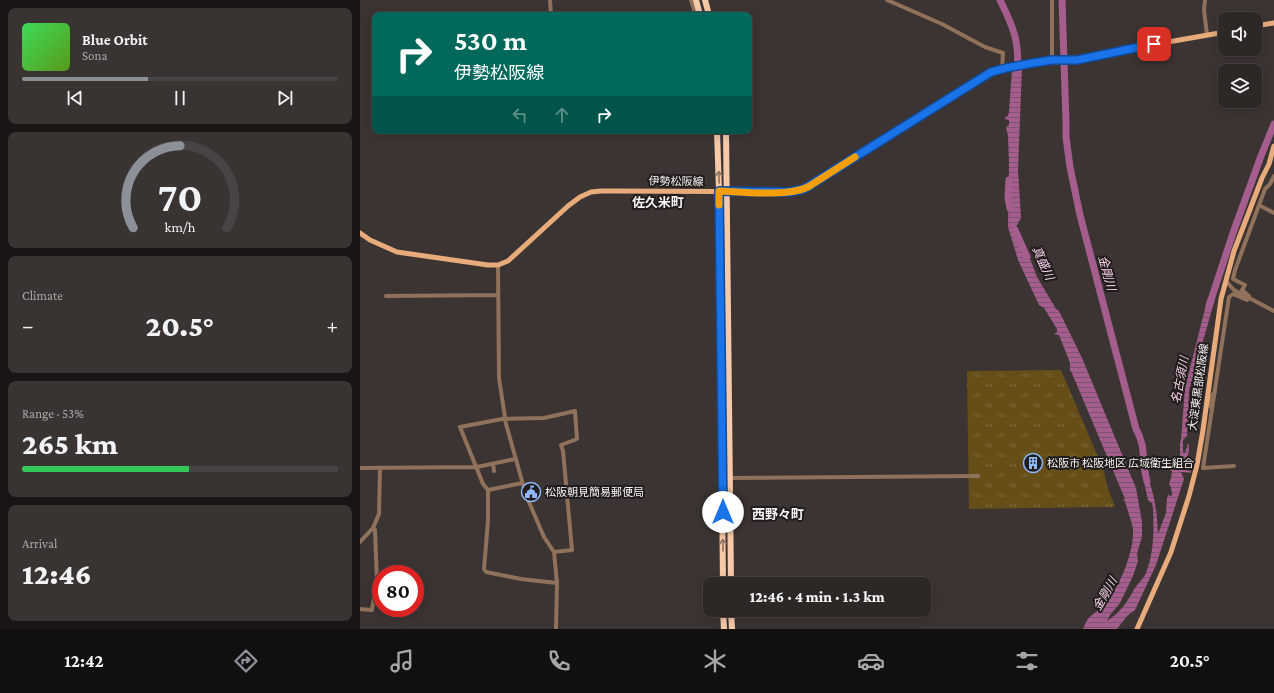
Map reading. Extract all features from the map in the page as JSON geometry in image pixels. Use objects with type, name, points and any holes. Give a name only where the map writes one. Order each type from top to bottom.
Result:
[{"type":"highway","points":[[696,0],[699,12]]},
{"type":"highway","points":[[705,0],[708,12]]},
{"type":"highway","points":[[717,134],[723,480],[723,577]]},
{"type":"highway","points":[[726,134],[731,577]]},
{"type":"highway","points":[[723,617],[724,629]]},
{"type":"highway","points":[[732,617],[732,629]]},
{"type":"main road","points":[[1262,25],[1274,23]]},
{"type":"main road","name":"伊勢松阪線","points":[[498,265],[508,260],[580,196],[591,192],[789,192],[804,189],[991,72],[1024,64],[1052,60],[1077,60],[1128,49],[1218,33]]},
{"type":"main road","name":"大淀東黒部松阪線","points":[[1137,629],[1171,552],[1189,496],[1197,465],[1208,399],[1221,299],[1244,225],[1262,178],[1272,165],[1274,146]]},
{"type":"main road","points":[[360,233],[370,240],[397,252],[488,265],[498,265]]},
{"type":"street","points":[[550,0],[551,12]]},
{"type":"street","points":[[691,0],[695,12]]},
{"type":"street","points":[[887,0],[942,24],[986,47],[1003,53],[1004,68]]},
{"type":"street","points":[[1052,0],[1052,60]]},
{"type":"street","points":[[1205,0],[1204,10],[1207,35]]},
{"type":"street","points":[[1249,298],[1249,296],[1242,290],[1245,285],[1233,279],[1234,270],[1265,189],[1270,184],[1274,176]]},
{"type":"street","points":[[1259,205],[1274,213]]},
{"type":"street","points":[[498,265],[499,378],[505,419],[522,483],[544,537],[554,552],[557,584],[556,629]]},
{"type":"street","points":[[1226,281],[1234,290],[1274,311]]},
{"type":"street","points":[[1234,466],[1203,468],[1229,297],[1233,294],[1247,300],[1249,298]]},
{"type":"street","points":[[386,296],[498,295]]},
{"type":"street","points":[[1212,409],[1208,399],[1215,392]]},
{"type":"street","points":[[554,552],[572,550],[564,459],[561,445],[577,439],[575,411],[544,418],[502,419],[460,427],[474,465],[477,467],[483,484],[488,490],[488,521],[484,570],[486,572],[521,580],[557,584]]},
{"type":"street","points":[[360,468],[477,467],[515,459]]},
{"type":"street","points":[[492,464],[494,471]]},
{"type":"street","points":[[360,542],[373,528],[379,514],[380,468]]},
{"type":"street","points":[[723,480],[730,478],[806,476],[978,476]]},
{"type":"street","points":[[488,490],[522,483]]},
{"type":"street","points":[[373,528],[375,530],[378,565]]},
{"type":"street","points":[[360,608],[372,610]]},
{"type":"green space","points":[[1061,370],[1104,471],[1107,486],[1115,507],[969,509],[967,371]]},
{"type":"shaded area","points":[[1022,67],[1018,170],[1021,218],[1016,227],[1020,245],[1031,261],[1037,277],[1056,309],[1059,311],[1082,358],[1136,488],[1142,522],[1142,536],[1137,554],[1138,561],[1133,576],[1120,603],[1107,621],[1116,614],[1129,598],[1136,586],[1144,577],[1149,565],[1153,541],[1153,508],[1152,503],[1148,500],[1142,473],[1146,473],[1153,496],[1158,534],[1166,513],[1167,498],[1169,494],[1170,497],[1172,495],[1169,484],[1172,471],[1170,471],[1171,469],[1176,468],[1180,461],[1185,388],[1208,297],[1215,299],[1189,390],[1187,436],[1183,440],[1183,452],[1185,453],[1188,443],[1189,450],[1182,469],[1191,471],[1191,473],[1181,472],[1184,479],[1156,565],[1135,610],[1127,616],[1117,629],[1083,629],[1088,618],[1104,606],[1117,587],[1129,558],[1133,539],[1132,523],[1125,501],[1123,500],[1125,499],[1070,371],[1070,363],[1059,335],[1054,334],[1057,332],[1057,329],[1044,308],[1039,305],[1018,260],[1008,227],[1009,163],[1008,136],[1006,127],[1009,125],[1009,120],[1005,119],[1005,117],[1008,116],[1009,112],[1012,69]]},
{"type":"waterway","name":"真盛川","points":[[1000,0],[1009,18],[1016,43],[1018,62],[1017,72]]},
{"type":"waterway","name":"金剛川","points":[[1062,0],[1066,137],[1070,167],[1080,215],[1136,429],[1142,442],[1144,468],[1147,481]]},
{"type":"waterway","name":"名古須川","points":[[1209,306],[1233,233],[1274,124]]},
{"type":"waterway","name":"真盛川","points":[[1009,180],[1008,197],[1010,208]]},
{"type":"waterway","name":"真盛川","points":[[1015,230],[1027,257]]},
{"type":"slow traffic","points":[[719,205],[719,191],[792,192],[808,187],[855,157]]},
{"type":"place","name":"松阪市 松阪地区 広域衛生組合","points":[[1033,463]]},
{"type":"place","name":"松阪朝見簡易郵便局","points":[[531,492]]},
{"type":"district","name":"佐久米町","points":[[658,202]]},
{"type":"district","name":"西野々町","points":[[778,514]]},
{"type":"route","points":[[723,512],[719,191],[789,192],[804,189],[952,98],[991,72],[1052,60],[1077,60],[1154,44]]}]
